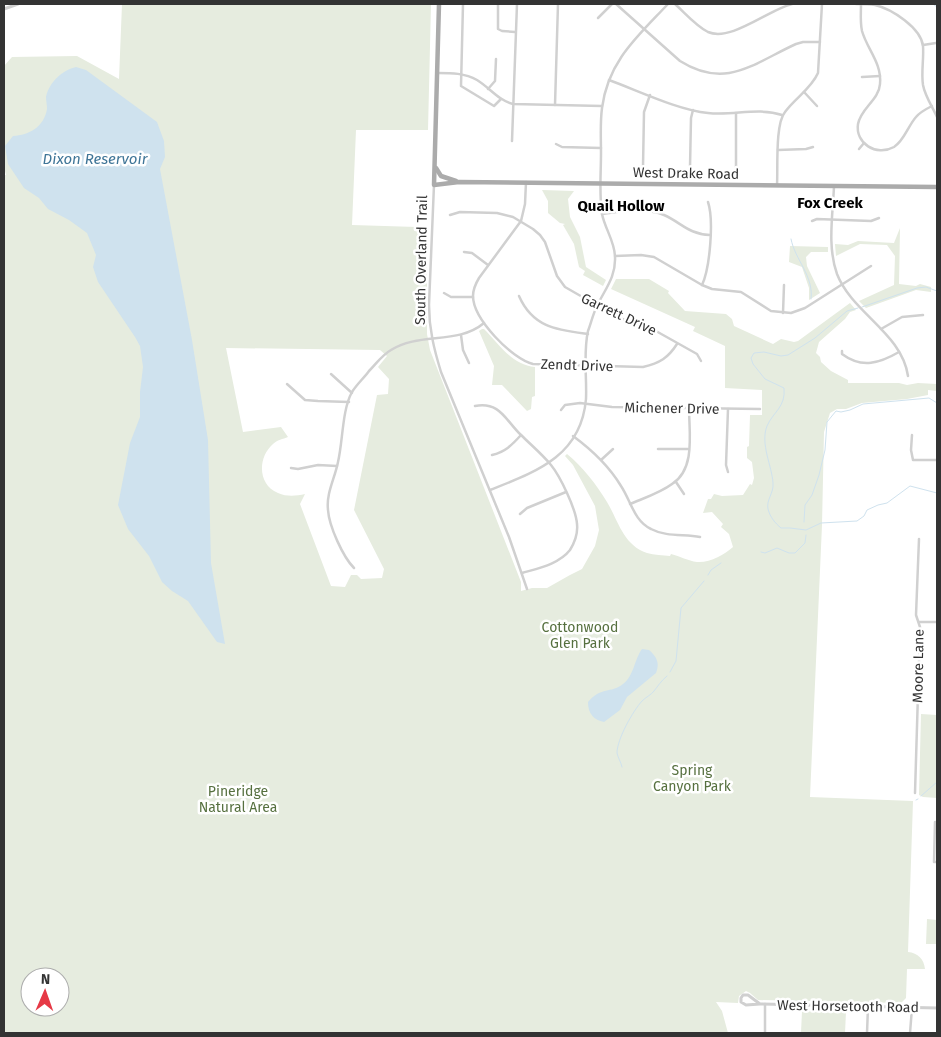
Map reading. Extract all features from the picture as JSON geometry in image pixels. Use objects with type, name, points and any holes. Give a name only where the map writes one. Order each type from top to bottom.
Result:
[{"type":"main road","name":"South Overland Trail","points":[[434,185],[439,4]]},
{"type":"main road","points":[[435,163],[437,171],[441,176],[459,182]]},
{"type":"main road","name":"West Drake Road","points":[[434,185],[459,182],[526,182],[937,187]]},
{"type":"street","points":[[4,8],[18,4]]},
{"type":"street","points":[[463,4],[461,86],[494,106],[500,99]]},
{"type":"street","points":[[498,4],[498,29],[516,32]]},
{"type":"street","points":[[512,141],[517,4]]},
{"type":"street","points":[[555,105],[558,4]]},
{"type":"street","points":[[598,18],[612,4]]},
{"type":"street","points":[[616,4],[680,61],[694,69],[713,74],[729,74],[743,70],[796,44],[820,42]]},
{"type":"street","points":[[490,490],[536,471],[550,463],[565,448],[582,418],[585,403],[588,334],[597,306],[612,278],[616,256],[602,214],[602,106],[609,80],[625,50],[668,4]]},
{"type":"street","points":[[675,4],[704,29],[712,33],[721,34],[736,31],[769,12],[792,4]]},
{"type":"street","points":[[777,185],[779,129],[782,116],[813,82],[818,73],[822,4]]},
{"type":"street","points":[[856,4],[881,7],[911,24],[920,35],[923,45],[923,85],[937,116]]},
{"type":"street","points":[[861,4],[861,28],[878,66],[880,76],[878,91],[858,124],[859,135],[864,143],[870,148],[880,150],[887,150],[896,146],[917,116],[932,106]]},
{"type":"street","points":[[923,45],[936,43]]},
{"type":"street","points":[[488,89],[495,81],[496,59]]},
{"type":"street","points":[[437,73],[461,74],[476,79],[500,99],[513,104],[602,106]]},
{"type":"street","points":[[862,77],[880,76]]},
{"type":"street","points":[[609,80],[693,110],[717,114],[767,112],[782,116]]},
{"type":"street","points":[[804,92],[817,106]]},
{"type":"street","points":[[644,167],[644,112],[650,95]]},
{"type":"street","points":[[690,167],[691,118],[693,110]]},
{"type":"street","points":[[736,113],[736,168]]},
{"type":"street","points":[[858,149],[864,143]]},
{"type":"street","points":[[556,144],[562,147],[601,148]]},
{"type":"street","points":[[778,150],[806,150],[813,148]]},
{"type":"street","points":[[444,293],[451,297],[473,297],[476,282],[520,221],[525,204],[526,182]]},
{"type":"street","name":"South Overland Trail","points":[[434,185],[429,305],[431,338],[441,372],[490,490],[527,589]]},
{"type":"street","points":[[834,186],[832,252],[835,267],[842,284],[856,304],[899,352],[906,365],[908,376]]},
{"type":"street","points":[[702,286],[708,271],[711,213],[708,202]]},
{"type":"street","points":[[602,214],[620,211],[654,212],[666,216],[693,233],[710,235]]},
{"type":"street","name":"Garrett Drive","points":[[450,215],[460,212],[497,213],[509,215],[520,221],[540,235],[545,242],[562,283],[570,291],[620,318],[647,326],[697,354],[701,361]]},
{"type":"street","points":[[812,221],[817,219],[872,221],[879,218]]},
{"type":"street","points":[[464,252],[472,253],[488,265]]},
{"type":"street","points":[[616,256],[641,255],[654,257],[702,286],[737,291],[745,294],[766,309],[783,313],[800,310],[872,266]]},
{"type":"street","points":[[783,313],[784,285]]},
{"type":"street","points":[[519,296],[522,304],[541,323],[558,330],[588,334]]},
{"type":"street","name":"Zendt Drive","points":[[473,297],[477,313],[484,323],[514,355],[533,364],[643,367],[664,360],[677,344]]},
{"type":"street","points":[[880,329],[902,317],[923,315]]},
{"type":"street","points":[[354,568],[348,562],[332,525],[328,510],[330,489],[337,466],[342,431],[352,393],[390,350],[400,345],[431,338],[461,335],[475,330],[484,323]]},
{"type":"street","points":[[461,335],[469,363]]},
{"type":"street","points":[[842,351],[842,354],[852,360],[868,364],[883,361],[899,352]]},
{"type":"street","points":[[331,374],[352,393]]},
{"type":"street","points":[[287,384],[305,400],[349,402]]},
{"type":"street","points":[[560,410],[565,405],[585,403]]},
{"type":"street","name":"Michener Drive","points":[[585,403],[612,407],[760,409]]},
{"type":"street","points":[[475,406],[482,405],[499,410],[521,436],[550,463],[558,474],[577,519],[577,534],[573,545],[565,555],[556,561],[522,573]]},
{"type":"street","points":[[630,504],[676,482],[686,466],[689,408]]},
{"type":"street","points":[[728,409],[726,465],[728,472]]},
{"type":"street","points":[[492,455],[502,453],[521,436]]},
{"type":"street","points":[[573,436],[591,449],[601,460],[621,486],[640,521],[649,528],[671,534],[700,537]]},
{"type":"street","points":[[912,436],[914,460],[937,460]]},
{"type":"street","points":[[601,460],[613,449]]},
{"type":"street","points":[[658,449],[688,449]]},
{"type":"street","points":[[291,468],[298,469],[318,465],[337,466]]},
{"type":"street","points":[[676,482],[684,494]]},
{"type":"street","points":[[520,514],[526,508],[566,492]]},
{"type":"street","name":"Moore Lane","points":[[915,793],[920,627],[916,615],[919,539]]},
{"type":"street","points":[[919,622],[937,622]]},
{"type":"street","points":[[935,862],[936,822]]},
{"type":"street","name":"West Horsetooth Road","points":[[760,1004],[748,995],[743,995],[741,998],[741,1002],[744,1005],[937,1008]]},
{"type":"street","points":[[765,1004],[765,1033]]},
{"type":"street","points":[[867,1033],[868,1007]]},
{"type":"street","points":[[910,1033],[912,1008]]},
{"type":"green space","name":"Pineridge Natural Area","points":[[122,4],[431,4],[428,130],[356,130],[352,225],[427,229],[427,334],[430,350],[521,582],[521,591],[532,588],[547,588],[582,569],[595,546],[599,530],[595,506],[573,465],[565,456],[567,454],[584,470],[598,489],[622,531],[632,544],[647,553],[656,555],[670,556],[671,554],[702,562],[721,556],[733,547],[729,534],[721,527],[723,524],[712,512],[703,513],[708,499],[711,499],[714,494],[722,496],[743,495],[750,484],[752,485],[754,478],[752,462],[747,458],[750,415],[762,415],[762,390],[725,388],[725,346],[693,331],[695,327],[611,289],[616,279],[649,279],[669,291],[668,293],[685,311],[726,314],[732,319],[734,326],[773,344],[781,339],[798,341],[850,303],[856,310],[850,312],[845,319],[819,342],[816,353],[820,357],[821,362],[831,371],[848,380],[848,383],[937,384],[937,391],[928,390],[928,395],[862,403],[846,409],[837,409],[830,413],[824,432],[822,525],[810,797],[913,801],[908,952],[920,957],[925,969],[907,969],[906,998],[901,1003],[758,1000],[746,991],[739,996],[738,1003],[716,1002],[722,1011],[728,1033],[4,1033],[4,175],[6,175],[4,167],[4,66],[12,57],[77,56],[119,79]],"holes":[[[226,348],[380,350],[387,356],[378,367],[389,379],[388,394],[377,395],[354,510],[384,569],[382,578],[361,579],[357,575],[351,575],[345,587],[331,586],[300,504],[305,494],[292,496],[278,493],[271,489],[263,477],[262,463],[268,449],[276,442],[288,437],[281,427],[243,432]]]},
{"type":"green space","points":[[542,190],[574,191],[568,199],[570,217],[580,237],[586,267],[606,280],[603,286],[583,275],[585,271],[579,267],[574,244],[563,225],[565,224],[560,223],[548,213],[548,201]]},
{"type":"green space","points":[[900,228],[899,284],[916,286],[920,284],[931,287],[931,292],[916,290],[866,308],[859,301],[894,285],[895,256],[887,245],[860,244],[836,256],[835,244],[848,245],[858,241],[894,243]]},
{"type":"green space","points":[[790,246],[828,247],[828,252],[811,252],[806,257],[807,266],[820,293],[809,300],[809,288],[802,267],[789,262]]},
{"type":"green space","points":[[482,329],[513,358],[535,367],[535,396],[532,397],[531,409],[527,411],[502,385],[492,385],[494,366],[479,331]]},
{"type":"green space","points":[[921,714],[937,715],[937,798],[919,795]]},
{"type":"green space","points":[[927,919],[937,920],[937,944],[926,944]]},
{"type":"green space","points":[[802,1011],[846,1012],[845,1033],[801,1033]]},
{"type":"water","name":"Dixon Reservoir","points":[[76,67],[86,70],[157,122],[164,141],[165,157],[160,169],[192,340],[208,440],[211,563],[225,644],[217,642],[188,601],[162,582],[149,556],[128,529],[118,505],[130,443],[140,417],[143,367],[140,346],[98,282],[93,267],[96,255],[87,233],[69,220],[48,209],[39,198],[24,188],[8,164],[5,146],[13,136],[30,132],[43,121],[47,109],[46,97],[50,86],[62,74]]},
{"type":"water","points":[[642,649],[649,650],[656,658],[658,666],[656,673],[627,697],[620,710],[604,722],[597,720],[590,713],[588,702],[598,694],[614,689],[627,681]]},
{"type":"waterway","points":[[933,4],[937,7]]},
{"type":"waterway","points":[[791,239],[810,283],[811,299]]},
{"type":"waterway","points":[[862,307],[917,288],[926,287],[937,291]]},
{"type":"waterway","points":[[858,308],[847,311],[815,338],[788,355],[781,356],[764,352],[754,353],[751,358],[753,364],[765,379],[784,388],[781,405],[767,426],[765,433],[773,483],[768,506],[770,515],[781,528],[806,530],[821,523],[857,521],[864,516],[867,510],[887,503],[910,486],[937,493]]},
{"type":"waterway","points":[[804,522],[805,505],[812,495],[825,450],[827,422],[836,411],[850,410],[863,404],[929,398],[937,403]]},
{"type":"waterway","points":[[761,552],[765,553],[777,548],[789,553],[795,553],[805,543],[806,535]]},
{"type":"waterway","points":[[708,575],[711,570],[721,563]]},
{"type":"waterway","points":[[670,672],[676,661],[681,608],[704,581]]},
{"type":"waterway","points":[[622,767],[617,753],[626,726],[642,701],[667,676]]},
{"type":"waterway","points":[[921,796],[937,782]]},
{"type":"district","name":"Fox Creek","points":[[830,203]]},
{"type":"district","name":"Quail Hollow","points":[[621,206]]},
{"type":"park label","name":"Cottonwood Glen Park","points":[[580,636]]},
{"type":"park label","name":"Spring Canyon Park","points":[[692,778]]}]
